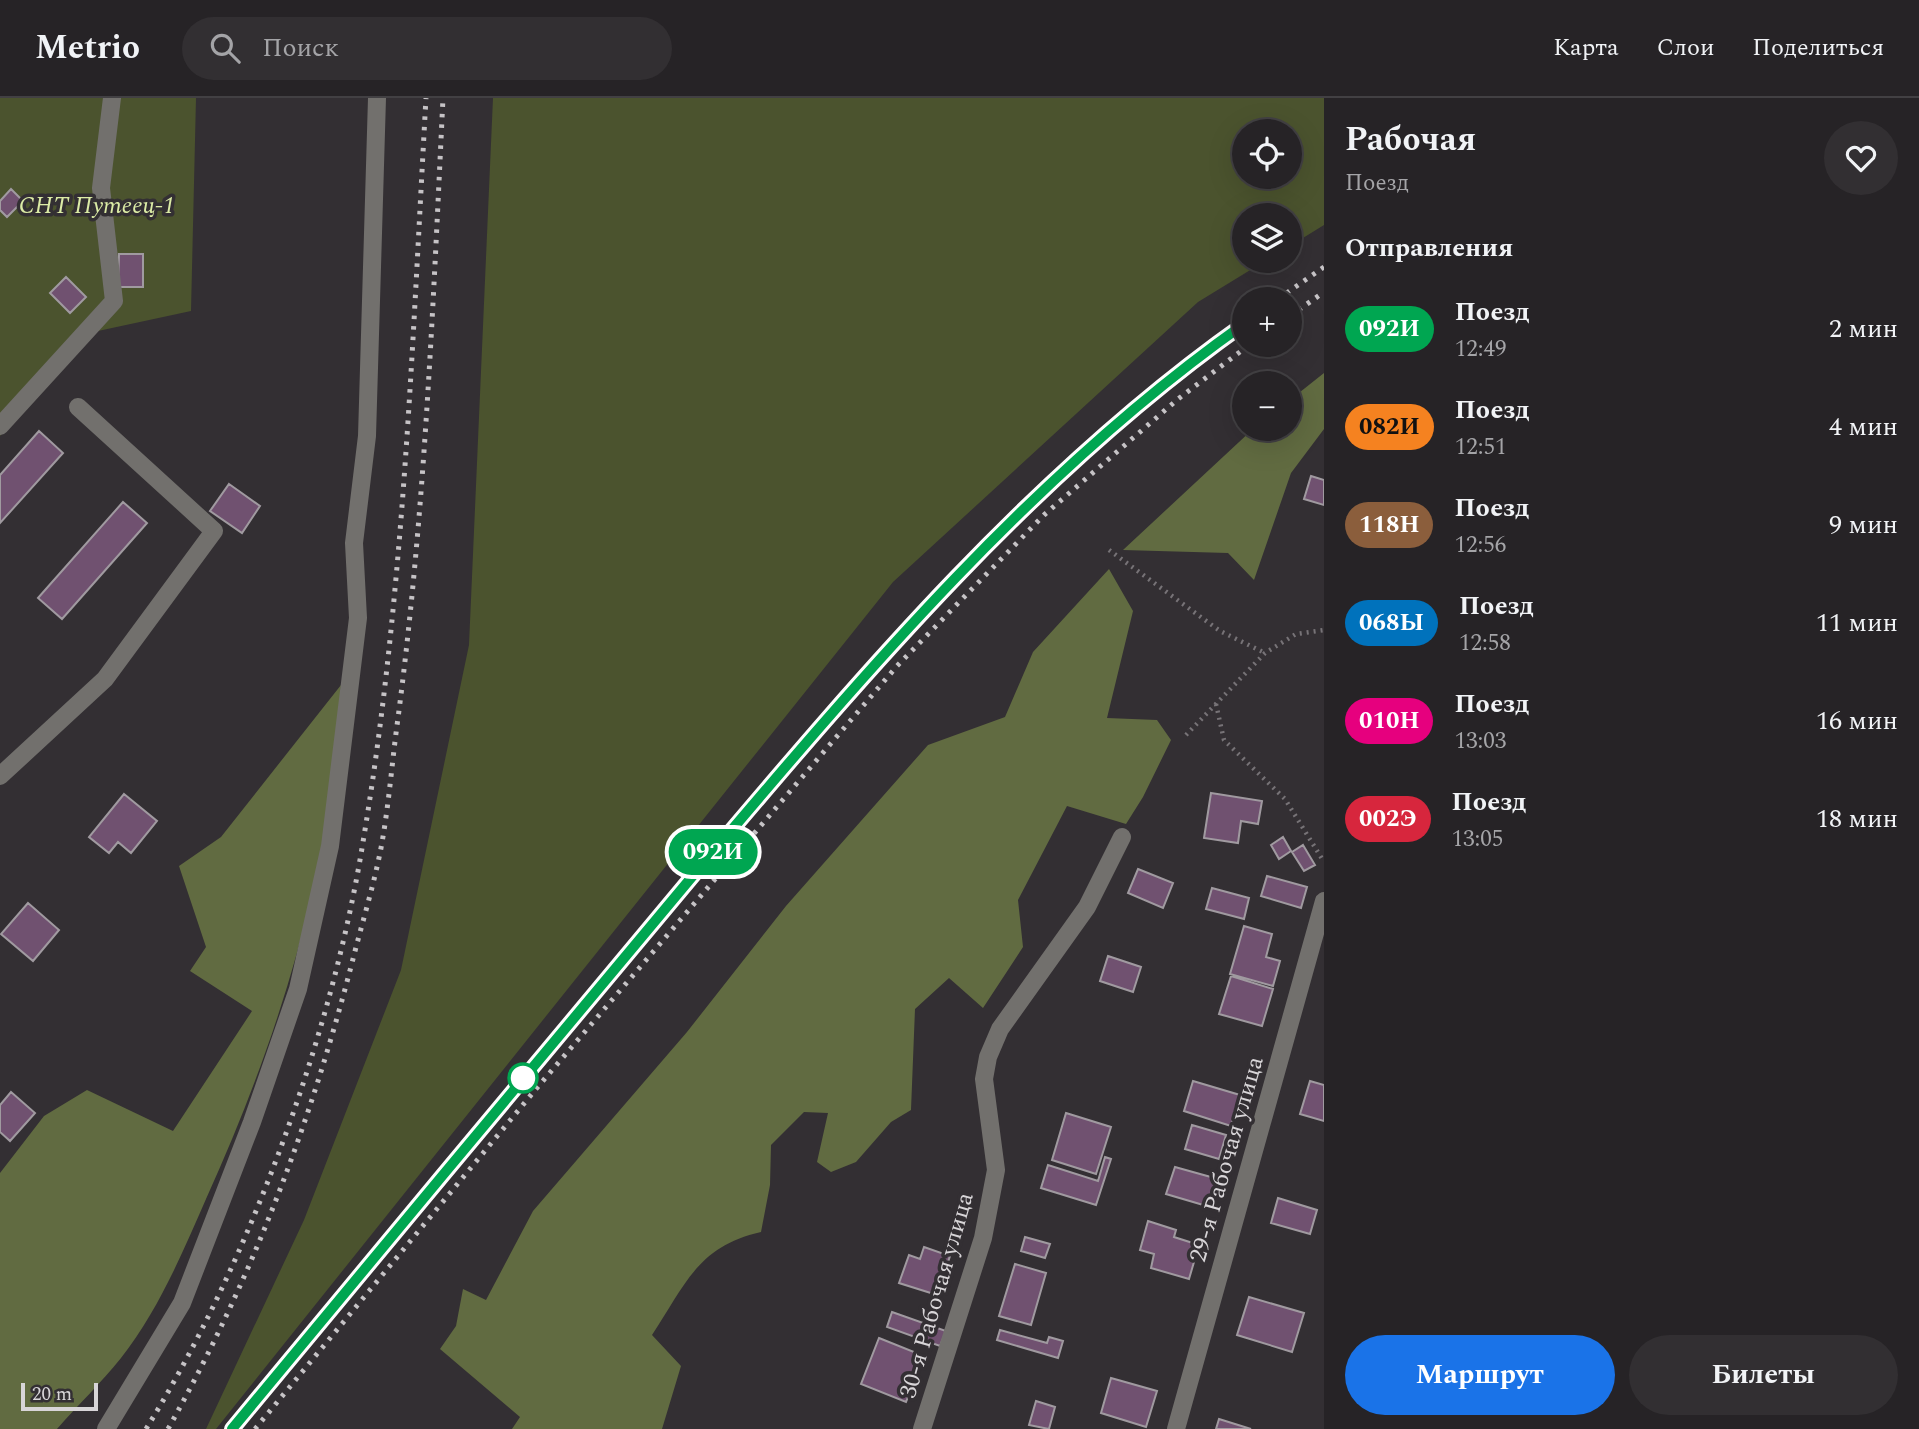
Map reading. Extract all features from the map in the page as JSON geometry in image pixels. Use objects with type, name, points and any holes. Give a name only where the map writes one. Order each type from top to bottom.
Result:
[{"type":"street","points":[[0,426],[114,301],[101,188],[112,98]]},
{"type":"street","points":[[106,1429],[182,1303],[252,1122],[299,989],[330,846],[358,618],[354,543],[367,436],[377,98]]},
{"type":"street","points":[[0,776],[105,679],[214,531],[78,407]]},
{"type":"street","name":"30-я Рабочая улица","points":[[922,1429],[983,1238],[996,1170],[984,1079],[988,1058],[1000,1029],[1087,907],[1122,837]]},
{"type":"street","name":"29-я Рабочая улица","points":[[1176,1429],[1324,901]]},
{"type":"path","points":[[1109,550],[1220,631],[1265,653]]},
{"type":"path","points":[[1186,735],[1265,653],[1296,634],[1324,630]]},
{"type":"path","points":[[1216,704],[1224,740],[1285,799],[1324,862]]},
{"type":"green space","name":"СНТ Путеец-1","points":[[0,98],[196,98],[191,311],[98,331],[0,436]]},
{"type":"green space","points":[[493,98],[1324,98],[1324,225],[1302,239],[1302,203],[1232,203],[1232,273],[1245,273],[1198,302],[893,582],[216,1429],[206,1429],[304,1220],[401,970],[469,645]]},
{"type":"green space","points":[[1324,373],[1324,429],[1291,473],[1254,580],[1228,553],[1123,550],[1240,441],[1302,441],[1302,390]]},
{"type":"green space","points":[[1109,569],[1133,611],[1107,718],[1157,720],[1171,740],[1143,797],[1126,824],[1067,806],[1018,900],[1023,947],[983,1008],[949,978],[915,1009],[911,1110],[891,1122],[856,1162],[831,1172],[817,1162],[828,1113],[804,1112],[771,1145],[770,1185],[761,1232],[722,1247],[695,1270],[652,1335],[681,1366],[662,1429],[512,1429],[520,1417],[440,1349],[456,1326],[463,1289],[486,1300],[533,1211],[687,1032],[786,906],[928,745],[1005,717],[1033,652]]},
{"type":"green space","points":[[341,685],[327,819],[298,948],[257,1075],[188,1240],[158,1302],[134,1340],[57,1429],[0,1429],[0,1173],[44,1116],[87,1090],[173,1131],[252,1011],[190,971],[206,947],[179,866],[221,837]]},
{"type":"building","points":[[11,189],[23,201],[7,217],[0,210],[0,201]]},
{"type":"building","points":[[119,254],[143,254],[143,287],[118,287]]},
{"type":"building","points":[[66,277],[86,297],[70,313],[50,293]]},
{"type":"building","points":[[39,431],[63,453],[0,523],[0,475]]},
{"type":"building","points":[[1311,476],[1324,480],[1324,505],[1304,499]]},
{"type":"building","points":[[229,484],[260,506],[242,533],[210,511]]},
{"type":"building","points":[[123,502],[147,523],[62,619],[38,598]]},
{"type":"building","points":[[1211,793],[1262,801],[1258,824],[1241,821],[1238,843],[1204,838]]},
{"type":"building","points":[[124,794],[157,821],[131,853],[118,842],[109,853],[89,837]]},
{"type":"building","points":[[1283,837],[1291,851],[1279,859],[1271,845]]},
{"type":"building","points":[[1303,845],[1315,865],[1304,871],[1292,852]]},
{"type":"building","points":[[1138,869],[1173,883],[1163,908],[1128,893]]},
{"type":"building","points":[[1267,876],[1307,887],[1301,908],[1261,896]]},
{"type":"building","points":[[1212,888],[1249,898],[1244,919],[1206,909]]},
{"type":"building","points":[[28,903],[59,930],[33,961],[1,934]]},
{"type":"building","points":[[1244,926],[1272,934],[1266,957],[1280,961],[1273,986],[1230,974]]},
{"type":"building","points":[[1108,956],[1141,967],[1133,992],[1100,981]]},
{"type":"building","points":[[1231,976],[1273,989],[1262,1026],[1219,1014]]},
{"type":"building","points":[[1193,1081],[1240,1095],[1231,1126],[1184,1111]]},
{"type":"building","points":[[1310,1081],[1324,1085],[1324,1121],[1300,1114]]},
{"type":"building","points":[[11,1092],[35,1113],[10,1141],[0,1132],[0,1105]]},
{"type":"building","points":[[1066,1113],[1111,1127],[1096,1174],[1052,1160]]},
{"type":"building","points":[[1192,1125],[1226,1135],[1219,1159],[1185,1149]]},
{"type":"building","points":[[1105,1157],[1111,1159],[1096,1205],[1041,1188],[1048,1165],[1098,1181]]},
{"type":"building","points":[[1175,1167],[1218,1179],[1210,1207],[1166,1194]]},
{"type":"building","points":[[1278,1198],[1317,1210],[1310,1234],[1271,1223]]},
{"type":"building","points":[[1148,1221],[1176,1230],[1174,1237],[1199,1245],[1189,1279],[1151,1268],[1154,1254],[1140,1250]]},
{"type":"building","points":[[1025,1237],[1050,1244],[1045,1258],[1021,1251]]},
{"type":"building","points":[[924,1247],[950,1256],[937,1295],[899,1283],[909,1255],[920,1259]]},
{"type":"building","points":[[1015,1264],[1046,1273],[1031,1325],[999,1316]]},
{"type":"building","points":[[1249,1297],[1304,1313],[1292,1352],[1237,1335]]},
{"type":"building","points":[[892,1312],[946,1331],[940,1346],[887,1327]]},
{"type":"building","points":[[1000,1330],[1047,1343],[1049,1337],[1063,1341],[1058,1358],[997,1340]]},
{"type":"building","points":[[879,1338],[924,1356],[906,1402],[861,1384]]},
{"type":"building","points":[[1111,1378],[1157,1391],[1146,1427],[1101,1413]]},
{"type":"building","points":[[1036,1401],[1055,1407],[1049,1429],[1029,1425]]},
{"type":"building","points":[[1219,1419],[1251,1429],[1216,1429]]},
{"type":"railway","points":[[146,1429],[184,1364],[252,1221],[308,1069],[349,916],[377,750],[397,564],[411,378],[426,98]]},
{"type":"railway","points":[[168,1429],[199,1372],[253,1257],[299,1139],[337,1017],[381,848],[415,563],[443,98]]},
{"type":"railway","points":[[1295,287],[1324,267]]},
{"type":"railway","points":[[1302,308],[1324,292]]},
{"type":"railway","points":[[232,1429],[750,809],[880,659],[1018,515],[1090,448],[1165,384],[1232,333]]},
{"type":"railway","points":[[255,1429],[536,1089],[897,666],[1044,515],[1178,399],[1233,357]]},
{"type":"train","name":"092И","points":[[232,1429],[727,836],[883,657],[957,577],[1034,501],[1166,385],[1232,332]]}]
